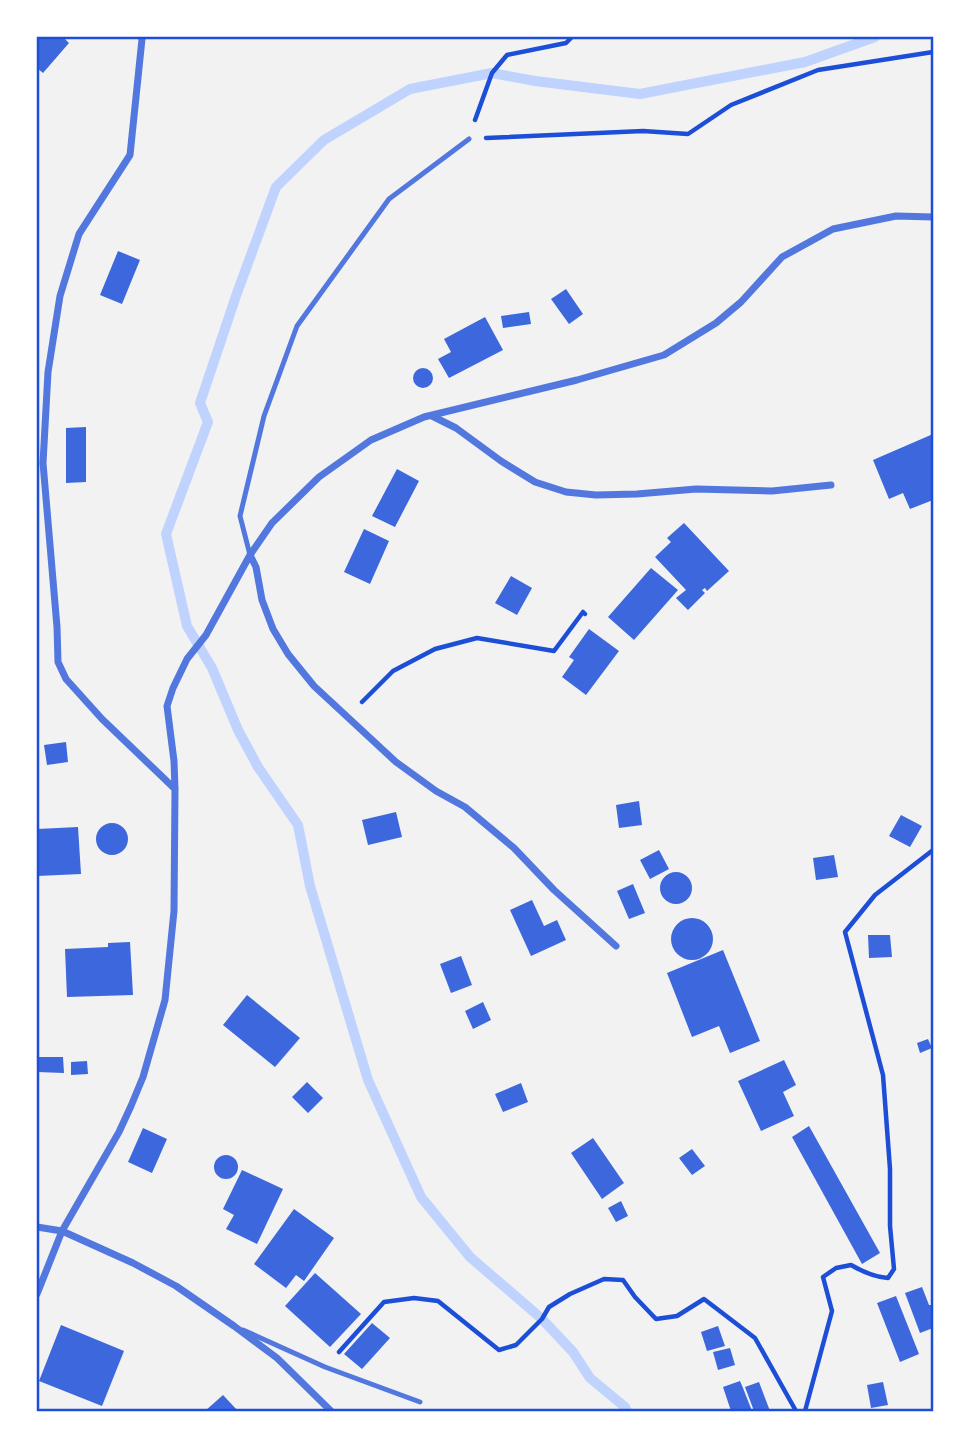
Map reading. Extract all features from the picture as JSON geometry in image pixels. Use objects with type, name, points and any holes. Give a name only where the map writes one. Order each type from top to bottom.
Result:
[{"type":"street","points":[[141,37],[130,155],[79,234],[60,296],[48,372],[43,463],[58,662],[66,679],[102,719],[176,789]]},
{"type":"street","points":[[37,1294],[62,1231],[131,1106],[143,1077],[165,1000],[174,911],[176,789],[167,706],[187,659],[206,635],[250,555],[272,523],[319,477],[371,440],[431,415],[577,380],[664,355],[716,323],[741,303],[782,257],[833,229],[896,216],[933,217]]},
{"type":"street","points":[[431,415],[456,428],[534,482],[566,492],[596,495],[696,489],[772,491],[831,485]]},
{"type":"street","points":[[250,555],[256,567],[262,600],[273,629],[288,654],[314,686],[396,762],[436,791],[465,807],[514,848],[554,890],[616,946]]},
{"type":"street","points":[[37,1227],[62,1231],[176,1286],[277,1358],[331,1411]]},
{"type":"lane","points":[[250,555],[240,516],[264,416],[297,326],[389,198],[469,139]]},
{"type":"lane","points":[[234,1326],[325,1367],[420,1402]]},
{"type":"path","points":[[572,37],[566,43],[507,55],[492,73],[469,139],[643,131],[688,134],[731,105],[818,70],[933,52]]},
{"type":"path","points":[[349,720],[366,696],[393,671],[435,649],[477,638],[554,651],[583,612],[585,614]]},
{"type":"path","points":[[805,1411],[832,1311],[823,1277],[836,1268],[851,1265],[880,1278],[888,1278],[894,1269],[883,1075],[845,932],[875,895],[933,850]]},
{"type":"path","points":[[325,1367],[384,1302],[415,1298],[438,1301],[499,1350],[516,1345],[542,1319],[549,1307],[570,1294],[604,1279],[623,1280],[656,1319],[677,1316],[704,1299],[755,1338],[796,1411]]},
{"type":"building","points":[[37,37],[63,37],[69,43],[43,73],[37,68]]},
{"type":"building","points":[[118,251],[140,260],[122,304],[100,295]]},
{"type":"building","points":[[566,289],[583,314],[569,324],[551,299]]},
{"type":"building","points":[[529,312],[531,324],[503,328],[501,316]]},
{"type":"building","points":[[485,317],[503,350],[449,378],[438,359],[451,352],[444,339]]},
{"type":"building","points":[[423,368],[430,371],[433,378],[430,385],[423,388],[416,385],[413,378],[416,371]]},
{"type":"building","points":[[86,427],[86,482],[66,483],[66,428]]},
{"type":"building","points":[[933,434],[933,500],[910,509],[903,493],[889,499],[873,460]]},
{"type":"building","points":[[397,469],[419,481],[395,527],[372,516]]},
{"type":"building","points":[[684,523],[729,571],[707,591],[705,588],[702,590],[705,593],[688,610],[676,598],[686,590],[655,557],[671,542],[667,538]]},
{"type":"building","points":[[364,529],[389,541],[370,584],[344,572]]},
{"type":"building","points":[[651,568],[678,590],[634,640],[608,617]]},
{"type":"building","points":[[511,576],[532,588],[517,615],[495,603]]},
{"type":"building","points":[[589,629],[619,651],[586,695],[562,677],[574,660],[569,657]]},
{"type":"building","points":[[66,742],[68,762],[47,765],[44,745]]},
{"type":"building","points":[[639,801],[642,825],[619,828],[616,805]]},
{"type":"building","points":[[396,812],[402,837],[368,845],[362,820]]},
{"type":"building","points":[[901,815],[922,826],[910,847],[889,836]]},
{"type":"building","points":[[112,823],[124,827],[128,839],[124,851],[112,855],[100,851],[96,839],[100,827]]},
{"type":"building","points":[[78,827],[81,874],[37,876],[37,829]]},
{"type":"building","points":[[659,850],[669,869],[650,879],[640,860]]},
{"type":"building","points":[[834,855],[838,877],[816,880],[813,858]]},
{"type":"building","points":[[676,872],[687,877],[692,888],[687,899],[676,904],[665,899],[660,888],[665,877]]},
{"type":"building","points":[[633,884],[645,913],[629,919],[617,891]]},
{"type":"building","points":[[532,900],[544,926],[557,920],[566,940],[531,956],[510,910]]},
{"type":"building","points":[[692,918],[707,924],[713,939],[707,954],[692,960],[677,954],[671,939],[677,924]]},
{"type":"building","points":[[868,935],[890,935],[892,957],[869,958]]},
{"type":"building","points":[[130,942],[133,995],[67,997],[65,949],[108,947],[108,943]]},
{"type":"building","points":[[723,950],[760,1041],[730,1053],[719,1026],[692,1037],[667,973]]},
{"type":"building","points":[[461,956],[472,985],[451,993],[440,964]]},
{"type":"building","points":[[247,995],[300,1038],[275,1067],[223,1025]]},
{"type":"building","points":[[483,1002],[491,1020],[473,1029],[465,1011]]},
{"type":"building","points":[[928,1039],[932,1048],[920,1053],[917,1043]]},
{"type":"building","points":[[37,1057],[63,1057],[64,1073],[37,1072]]},
{"type":"building","points":[[784,1060],[796,1085],[783,1092],[794,1116],[761,1131],[738,1081]]},
{"type":"building","points":[[87,1061],[88,1074],[71,1075],[71,1062]]},
{"type":"building","points":[[307,1082],[323,1098],[308,1113],[292,1097]]},
{"type":"building","points":[[521,1083],[528,1102],[503,1112],[495,1094]]},
{"type":"building","points":[[809,1126],[880,1253],[862,1264],[792,1137]]},
{"type":"building","points":[[143,1128],[167,1139],[152,1173],[128,1162]]},
{"type":"building","points":[[593,1138],[624,1183],[602,1199],[571,1153]]},
{"type":"building","points":[[692,1149],[705,1166],[692,1175],[679,1158]]},
{"type":"building","points":[[226,1155],[235,1158],[238,1167],[235,1176],[226,1179],[217,1176],[214,1167],[217,1158]]},
{"type":"building","points":[[242,1170],[283,1189],[257,1244],[226,1229],[234,1215],[223,1209]]},
{"type":"building","points":[[621,1201],[628,1216],[616,1222],[608,1208]]},
{"type":"building","points":[[294,1209],[334,1238],[304,1281],[296,1275],[286,1288],[254,1264]]},
{"type":"building","points":[[315,1273],[361,1314],[330,1347],[285,1306]]},
{"type":"building","points":[[922,1287],[933,1310],[933,1328],[920,1333],[905,1293]]},
{"type":"building","points":[[896,1296],[919,1354],[900,1362],[877,1303]]},
{"type":"building","points":[[372,1323],[390,1338],[362,1369],[344,1354]]},
{"type":"building","points":[[61,1325],[124,1351],[102,1406],[39,1381]]},
{"type":"building","points":[[718,1326],[725,1346],[707,1351],[701,1332]]},
{"type":"building","points":[[730,1348],[735,1365],[718,1370],[713,1352]]},
{"type":"building","points":[[740,1381],[752,1411],[731,1411],[723,1387]]},
{"type":"building","points":[[759,1382],[770,1411],[754,1411],[745,1387]]},
{"type":"building","points":[[883,1382],[888,1405],[871,1408],[867,1385]]},
{"type":"building","points":[[223,1395],[238,1411],[205,1411]]},
{"type":"waterway","points":[[627,1411],[590,1378],[573,1352],[542,1319],[470,1257],[421,1197],[368,1080],[310,886],[298,825],[258,767],[238,730],[212,668],[187,626],[166,534],[208,422],[200,403],[276,187],[324,140],[410,89],[492,73],[640,94],[805,62],[875,37]]}]
